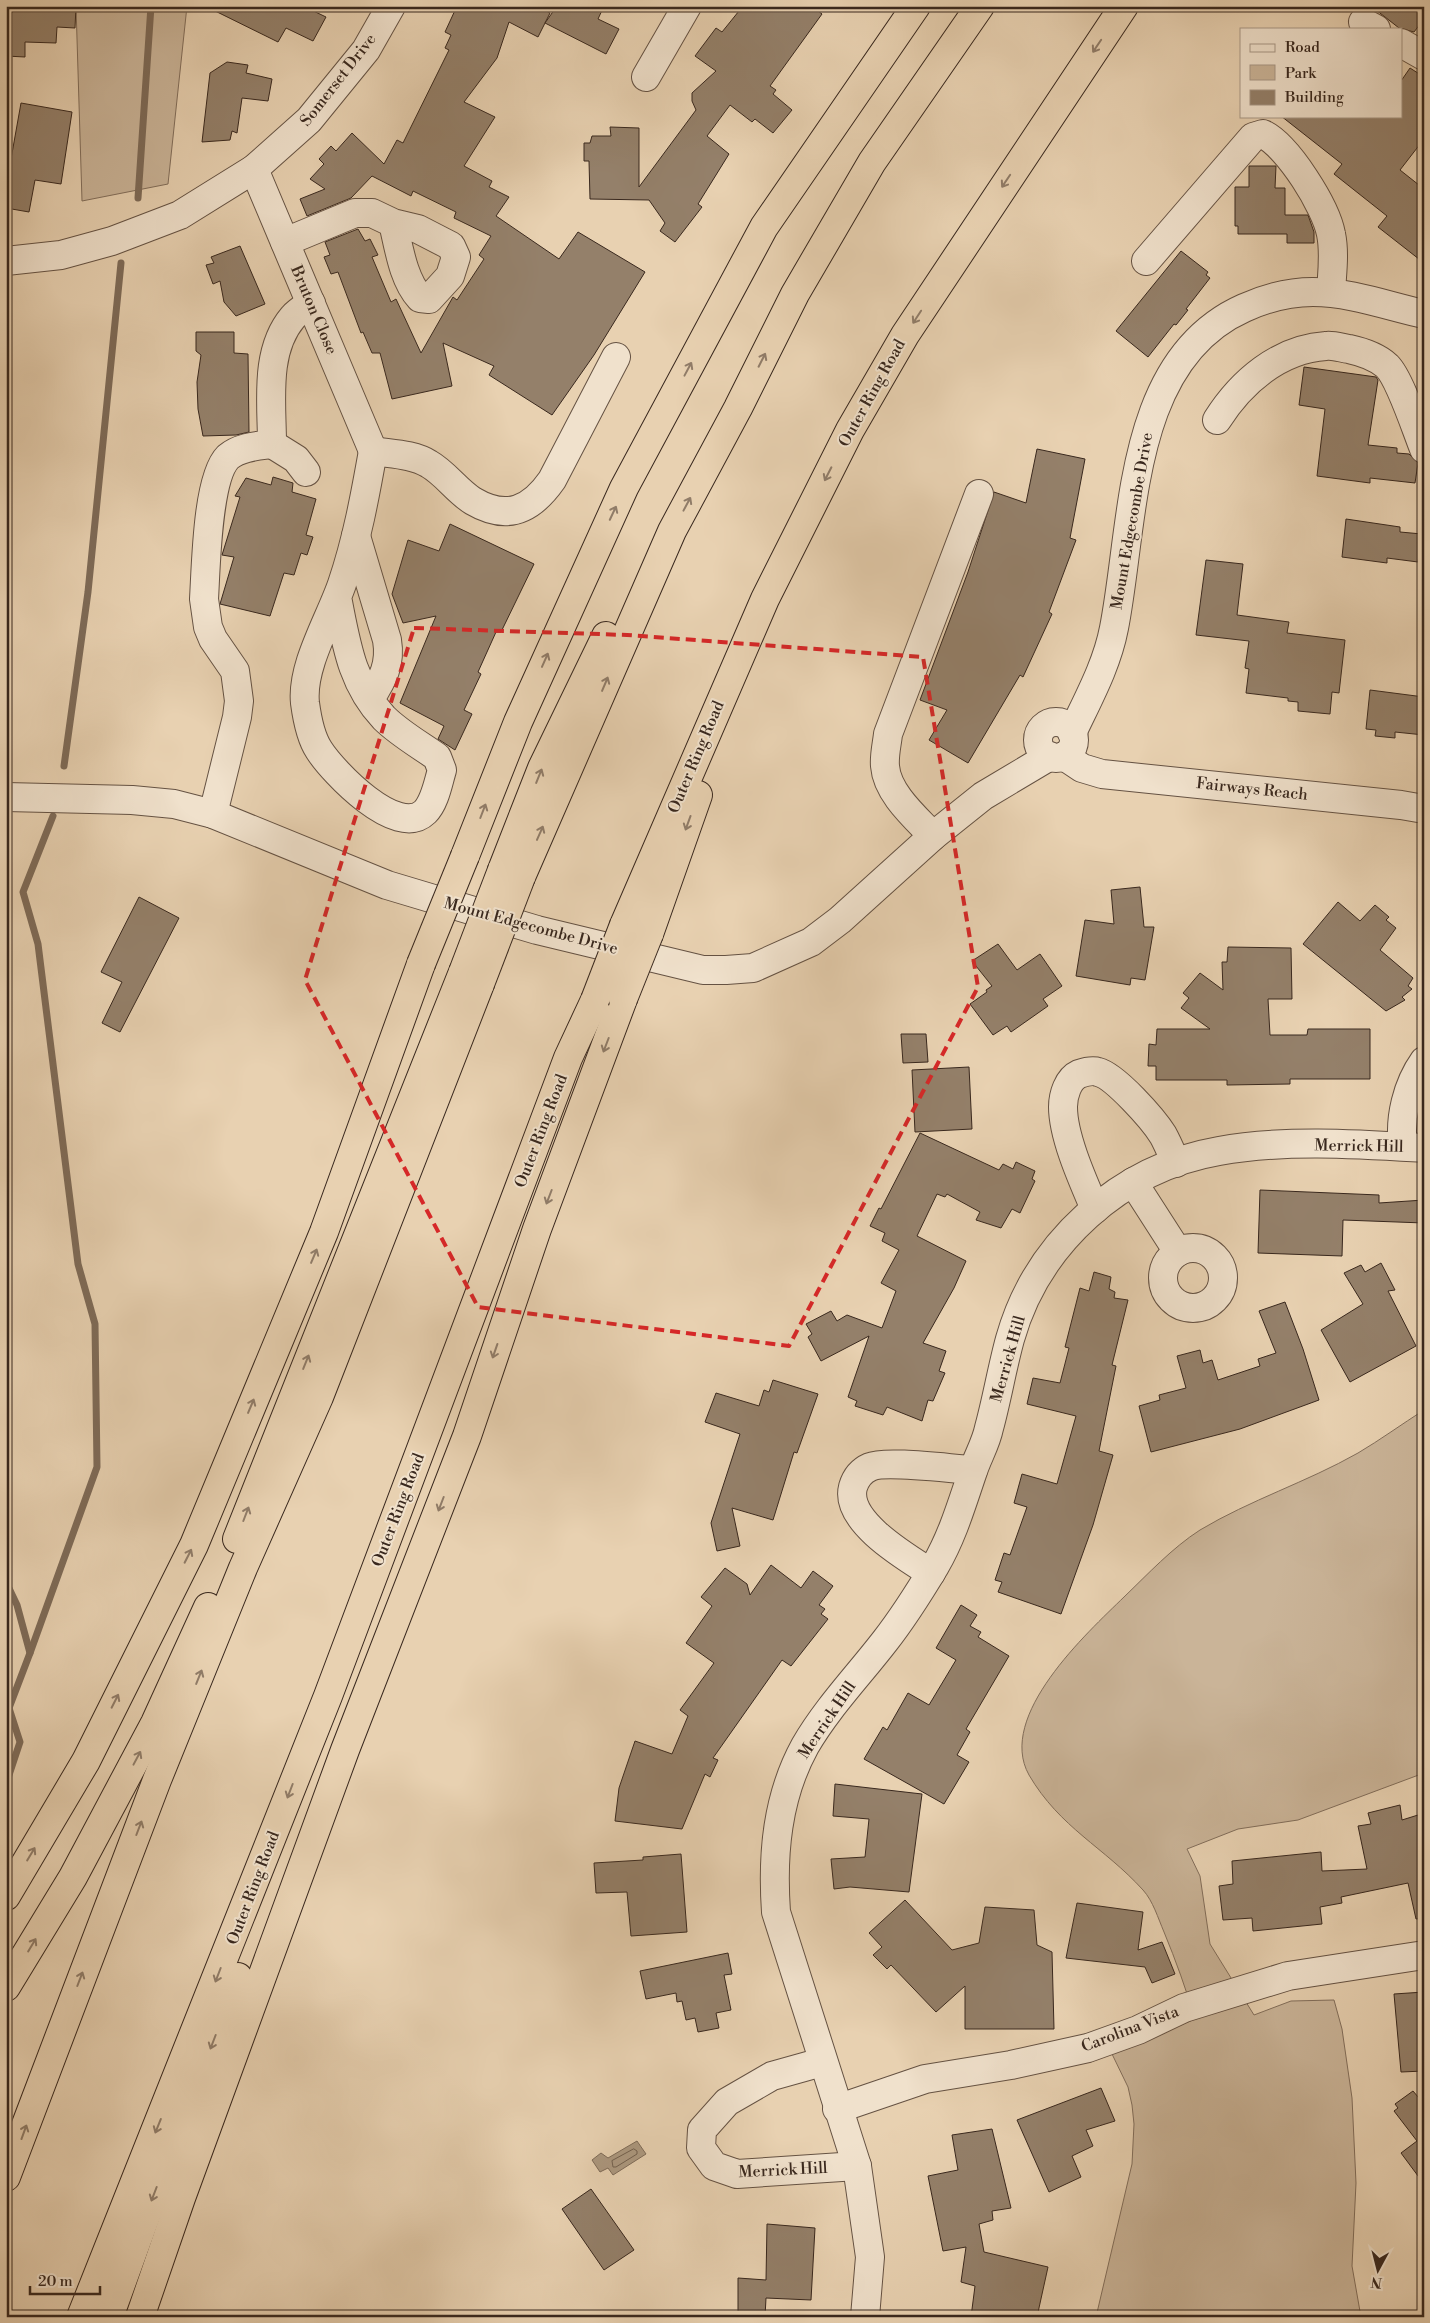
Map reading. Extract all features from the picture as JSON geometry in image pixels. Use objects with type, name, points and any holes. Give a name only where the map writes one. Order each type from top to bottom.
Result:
[{"type":"highway","points":[[6,1896],[86,1761],[198,1536],[324,1232],[421,964],[518,722],[633,471],[764,228],[916,6]]},
{"type":"highway","points":[[6,2177],[157,1780],[243,1568],[319,1397],[471,978],[511,874],[672,531],[738,408],[795,294],[867,170],[980,6]]},
{"type":"highway","name":"Outer Ring Road","points":[[81,2317],[324,1705],[568,1058],[594,1000],[636,929],[709,725],[778,573],[850,430],[905,334],[1124,6]]},
{"type":"highway","points":[[140,2317],[181,2198],[345,1750],[467,1436],[537,1229],[623,999],[636,929]]},
{"type":"highway","points":[[6,1987],[73,1877],[155,1722],[222,1576],[292,1397],[471,978]]},
{"type":"highway","points":[[109,2317],[342,1705],[568,1058]]},
{"type":"street","name":"Somerset Drive","points":[[6,262],[61,255],[112,241],[180,215],[254,169],[309,120],[366,50],[391,6]]},
{"type":"street","points":[[646,77],[687,6]]},
{"type":"street","points":[[1402,44],[1424,56]]},
{"type":"street","points":[[1146,261],[1253,137],[1263,134],[1276,141],[1295,164],[1327,218],[1333,250],[1331,292]]},
{"type":"street","name":"Bruton Close","points":[[254,169],[372,451]]},
{"type":"street","points":[[285,242],[354,213],[372,213],[393,223]]},
{"type":"street","name":"Mount Edgecombe Drive","points":[[6,797],[132,800],[174,804],[213,814],[406,891],[537,930],[703,970],[753,968],[811,942],[840,920],[933,836],[983,796],[1059,743],[1104,666],[1114,629],[1138,472],[1149,426],[1160,394],[1178,362],[1201,336],[1225,316],[1263,299],[1288,294],[1331,292],[1424,314]]},
{"type":"street","points":[[272,444],[272,376],[278,341],[293,316],[311,303]]},
{"type":"street","points":[[1217,420],[1229,401],[1253,375],[1277,361],[1306,350],[1328,345],[1360,352],[1376,358],[1387,366],[1396,378],[1424,449]]},
{"type":"street","points":[[337,598],[355,675],[370,699],[385,718],[440,761],[442,770],[432,803],[425,812],[412,818],[396,816],[377,807],[339,776],[318,749],[308,722],[305,701],[308,672],[337,598],[363,512],[372,451],[430,464],[472,501],[504,511],[519,510],[532,504],[552,480],[616,357]]},
{"type":"street","points":[[213,814],[237,717],[238,701],[235,671],[213,640],[205,614],[204,599],[212,499],[221,468],[229,457],[244,448],[272,444],[296,459],[306,472]]},
{"type":"street","points":[[933,836],[910,812],[890,785],[885,768],[885,753],[888,734],[979,494]]},
{"type":"street","points":[[356,536],[389,653],[388,665],[383,680],[370,699]]},
{"type":"street","name":"Fairways Reach","points":[[1059,743],[1096,766],[1102,774],[1416,806]]},
{"type":"street","points":[[1413,1147],[1401,1129],[1406,1102],[1413,1081],[1424,1061]]},
{"type":"street","points":[[1094,1209],[1080,1175],[1065,1123],[1063,1106],[1065,1095],[1068,1085],[1077,1075],[1088,1071],[1097,1071],[1110,1078],[1140,1106],[1162,1135],[1176,1162]]},
{"type":"street","name":"Merrick Hill","points":[[865,2317],[870,2258],[856,2166],[776,1912],[773,1868],[778,1821],[791,1778],[806,1746],[841,1695],[886,1640],[943,1551],[963,1505],[973,1470],[988,1432],[1010,1337],[1034,1278],[1062,1240],[1094,1209],[1133,1182],[1176,1162],[1218,1151],[1285,1145],[1413,1147]]},
{"type":"street","points":[[1133,1182],[1178,1252]]},
{"type":"street","points":[[931,1572],[902,1555],[861,1517],[853,1500],[854,1484],[859,1474],[871,1466],[890,1464],[973,1470]]},
{"type":"street","name":"Carolina Vista","points":[[837,2109],[925,2079],[1011,2065],[1088,2048],[1138,2030],[1184,2008],[1288,1976],[1424,1955]]},
{"type":"street","name":"Merrick Hill","points":[[822,2062],[772,2076],[727,2102],[702,2130],[701,2148],[714,2166],[736,2174],[856,2166]]},
{"type":"highlighted area","points":[[414,628],[627,635],[923,657],[978,987],[789,1346],[478,1307],[305,980]]},
{"type":"green space","points":[[76,6],[187,6],[168,184],[82,201]]},
{"type":"green space","points":[[1424,1410],[1424,1773],[1298,1820],[1238,1829],[1187,1849],[1200,1876],[1210,1944],[1254,2015],[1291,2001],[1334,2000],[1342,2029],[1352,2098],[1356,2183],[1352,2266],[1361,2317],[1096,2317],[1132,2164],[1134,2124],[1132,2105],[1128,2087],[1112,2054],[1195,2019],[1173,1954],[1150,1899],[1113,1861],[1068,1823],[1041,1793],[1029,1775],[1022,1752],[1025,1727],[1035,1702],[1050,1677],[1069,1654],[1108,1613],[1180,1545],[1219,1519],[1358,1453]]},
{"type":"water","points":[[637,2141],[646,2154],[613,2175],[608,2168],[600,2172],[592,2160],[601,2153],[608,2158]]},
{"type":"building","points":[[6,6],[76,6],[75,28],[57,27],[56,43],[25,42],[25,57],[6,56]]},
{"type":"building","points":[[205,6],[303,6],[326,17],[313,41],[286,28],[278,42]]},
{"type":"building","points":[[457,6],[537,6],[550,13],[538,37],[509,22],[497,58],[464,102],[495,117],[464,166],[492,181],[489,187],[509,197],[496,216],[559,259],[578,232],[645,272],[594,355],[552,415],[489,375],[494,366],[443,343],[452,386],[392,399],[380,353],[372,353],[363,332],[361,333],[338,272],[331,274],[324,257],[330,255],[325,242],[358,229],[365,241],[370,239],[378,255],[372,257],[391,302],[396,299],[421,353],[453,297],[457,300],[484,259],[479,255],[491,236],[454,218],[456,212],[413,191],[411,196],[372,176],[351,198],[307,216],[300,199],[325,189],[310,179],[324,164],[319,159],[331,146],[336,151],[352,133],[384,164],[397,140],[403,143],[449,50],[445,48],[451,35],[445,32]]},
{"type":"building","points":[[557,6],[604,6],[598,19],[619,29],[606,54],[545,23]]},
{"type":"building","points":[[743,6],[812,6],[822,14],[770,86],[776,90],[773,94],[792,110],[773,133],[755,119],[752,122],[730,105],[707,136],[729,154],[698,204],[702,207],[675,242],[660,231],[665,223],[649,200],[590,199],[589,161],[584,161],[584,143],[590,143],[592,136],[611,136],[610,127],[639,128],[639,187],[696,110],[692,101],[692,93],[716,71],[695,56],[716,28],[722,32]]},
{"type":"building","points":[[1371,6],[1424,6],[1424,19],[1414,32],[1399,28]]},
{"type":"building","points":[[227,62],[248,65],[246,73],[272,79],[268,101],[242,98],[237,133],[232,131],[230,140],[202,142],[210,73]]},
{"type":"building","points":[[1410,68],[1424,77],[1424,139],[1400,170],[1424,189],[1424,263],[1378,227],[1387,216],[1334,174],[1342,164],[1284,118],[1402,118],[1402,80]]},
{"type":"building","points":[[21,103],[72,112],[61,184],[35,180],[29,212],[6,208],[6,187]]},
{"type":"building","points":[[1249,166],[1276,166],[1275,188],[1285,188],[1285,215],[1308,215],[1314,232],[1314,243],[1287,243],[1287,234],[1238,234],[1238,226],[1235,226],[1235,187],[1249,187]]},
{"type":"building","points":[[240,246],[265,304],[236,316],[224,302],[220,281],[213,284],[206,265],[214,263],[211,257]]},
{"type":"building","points":[[1181,251],[1208,272],[1206,275],[1210,278],[1186,309],[1188,310],[1176,325],[1174,324],[1148,357],[1116,331]]},
{"type":"building","points":[[196,332],[234,332],[234,353],[248,354],[249,432],[236,435],[203,436],[198,409],[197,382],[201,355],[196,351]]},
{"type":"building","points":[[1304,367],[1376,377],[1378,380],[1368,445],[1397,448],[1397,453],[1409,454],[1418,463],[1415,483],[1370,478],[1370,483],[1317,476],[1325,409],[1299,405]]},
{"type":"building","points":[[1037,449],[1085,459],[1070,538],[1076,540],[1049,612],[1052,614],[1023,677],[1020,675],[968,763],[929,740],[947,710],[920,700],[968,572],[994,492],[1026,503]]},
{"type":"building","points":[[273,477],[293,483],[292,492],[316,499],[306,535],[313,537],[307,555],[301,553],[294,575],[284,573],[270,616],[220,604],[234,557],[222,555],[240,497],[235,496],[246,478],[271,485]]},
{"type":"building","points":[[1346,519],[1400,527],[1400,532],[1422,534],[1418,562],[1387,558],[1387,563],[1342,557]]},
{"type":"building","points":[[450,524],[534,564],[501,632],[496,632],[478,672],[481,674],[464,710],[472,714],[455,750],[438,739],[444,726],[400,703],[436,616],[403,623],[392,594],[408,540],[439,551]]},
{"type":"building","points":[[1206,560],[1243,564],[1237,615],[1289,622],[1287,633],[1345,640],[1339,693],[1332,692],[1330,714],[1298,711],[1298,702],[1288,701],[1288,698],[1246,693],[1249,669],[1245,668],[1249,641],[1196,635]]},
{"type":"building","points":[[1370,690],[1424,697],[1424,735],[1395,732],[1395,738],[1375,736],[1376,730],[1366,729]]},
{"type":"building","points":[[1140,887],[1144,927],[1154,927],[1145,980],[1131,978],[1130,985],[1076,976],[1085,920],[1114,924],[1111,890]]},
{"type":"building","points":[[139,897],[179,918],[120,1032],[102,1023],[122,982],[101,972]]},
{"type":"building","points":[[1338,902],[1360,921],[1375,905],[1389,917],[1386,920],[1396,928],[1380,950],[1413,978],[1408,986],[1412,989],[1402,997],[1405,1000],[1386,1011],[1303,944]]},
{"type":"building","points":[[998,944],[1017,970],[1040,954],[1062,986],[1043,999],[1048,1006],[1011,1032],[1007,1026],[993,1035],[970,1004],[992,986],[972,961]]},
{"type":"building","points":[[1228,947],[1291,948],[1292,999],[1268,999],[1270,1035],[1307,1035],[1308,1029],[1370,1029],[1370,1079],[1290,1079],[1290,1084],[1227,1085],[1227,1080],[1156,1080],[1156,1066],[1148,1066],[1149,1044],[1156,1045],[1157,1029],[1210,1029],[1181,1008],[1189,998],[1183,993],[1200,973],[1223,990],[1222,962],[1227,962]]},
{"type":"building","points":[[901,1034],[926,1034],[928,1062],[903,1063]]},
{"type":"building","points":[[969,1067],[972,1129],[915,1132],[912,1070]]},
{"type":"building","points":[[920,1133],[999,1170],[1003,1164],[1013,1169],[1016,1162],[1035,1171],[1032,1179],[1035,1181],[1020,1213],[1012,1209],[1001,1228],[976,1220],[980,1212],[947,1194],[945,1197],[937,1194],[917,1236],[966,1261],[954,1288],[923,1343],[946,1351],[939,1371],[945,1373],[933,1401],[928,1400],[922,1421],[887,1407],[883,1415],[855,1406],[857,1401],[848,1397],[869,1336],[821,1361],[808,1337],[812,1334],[806,1324],[831,1311],[837,1321],[847,1315],[882,1328],[896,1291],[881,1283],[899,1250],[882,1241],[885,1233],[870,1226],[879,1208],[881,1209]]},
{"type":"building","points":[[1260,1190],[1379,1195],[1379,1203],[1424,1200],[1424,1223],[1343,1220],[1342,1256],[1258,1253]]},
{"type":"building","points":[[1381,1263],[1395,1290],[1388,1291],[1416,1346],[1350,1382],[1321,1330],[1363,1304],[1344,1273],[1361,1265],[1365,1272]]},
{"type":"building","points":[[1094,1272],[1111,1277],[1109,1289],[1115,1292],[1114,1298],[1128,1300],[1112,1365],[1116,1366],[1099,1451],[1113,1455],[1093,1525],[1061,1614],[998,1592],[1002,1582],[995,1580],[1004,1553],[1010,1555],[1027,1507],[1014,1503],[1022,1474],[1057,1484],[1076,1416],[1027,1404],[1033,1378],[1060,1383],[1069,1348],[1065,1347],[1080,1288],[1089,1291]]},
{"type":"building","points":[[1285,1302],[1303,1349],[1319,1400],[1240,1429],[1151,1452],[1139,1406],[1160,1400],[1159,1395],[1186,1388],[1177,1356],[1200,1350],[1203,1363],[1212,1360],[1218,1380],[1260,1366],[1258,1359],[1276,1353],[1259,1311]]},
{"type":"building","points":[[773,1380],[818,1394],[797,1453],[794,1452],[773,1520],[732,1508],[740,1546],[717,1551],[711,1523],[740,1434],[705,1422],[716,1393],[759,1406],[764,1390],[769,1392]]},
{"type":"building","points":[[771,1565],[801,1588],[813,1571],[833,1586],[819,1605],[825,1609],[821,1614],[828,1619],[791,1666],[782,1660],[713,1758],[718,1760],[710,1777],[705,1774],[682,1829],[615,1821],[619,1788],[635,1741],[672,1754],[688,1716],[680,1710],[714,1663],[686,1643],[712,1606],[701,1597],[725,1568],[747,1584],[750,1595]]},
{"type":"building","points":[[961,1605],[977,1615],[970,1626],[981,1632],[978,1637],[1009,1656],[966,1729],[970,1732],[957,1755],[969,1762],[944,1804],[864,1759],[883,1727],[887,1730],[908,1693],[929,1705],[956,1660],[936,1648]]},
{"type":"building","points":[[835,1784],[922,1794],[909,1892],[850,1887],[834,1889],[831,1859],[865,1857],[869,1819],[833,1816]]},
{"type":"building","points":[[1400,1805],[1402,1820],[1418,1815],[1424,1840],[1424,1918],[1416,1919],[1408,1883],[1341,1897],[1342,1903],[1320,1907],[1322,1924],[1253,1931],[1252,1918],[1223,1920],[1219,1886],[1233,1884],[1232,1861],[1321,1852],[1322,1871],[1367,1869],[1358,1826],[1371,1824],[1368,1813]]},
{"type":"building","points":[[681,1854],[687,1932],[631,1936],[627,1892],[596,1893],[594,1863],[643,1860],[643,1857]]},
{"type":"building","points":[[905,1900],[952,1950],[979,1943],[985,1907],[1034,1910],[1037,1945],[1052,1952],[1054,2029],[965,2029],[965,1986],[936,2012],[891,1965],[887,1969],[873,1955],[882,1947],[869,1933]]},
{"type":"building","points":[[1077,1903],[1143,1912],[1138,1950],[1162,1942],[1175,1974],[1152,1983],[1145,1967],[1066,1958]]},
{"type":"building","points":[[728,1953],[732,1974],[724,1975],[731,2010],[716,2013],[719,2028],[698,2032],[695,2018],[686,2020],[682,2001],[677,2002],[676,1993],[646,1999],[640,1971]]},
{"type":"building","points":[[1424,1992],[1424,2071],[1401,2072],[1394,1994]]},
{"type":"building","points":[[1101,2088],[1115,2121],[1086,2130],[1093,2146],[1072,2156],[1081,2177],[1049,2192],[1017,2120]]},
{"type":"building","points":[[1413,2091],[1424,2104],[1424,2184],[1401,2153],[1417,2141],[1394,2111],[1398,2108],[1395,2104]]},
{"type":"building","points":[[992,2129],[1011,2208],[992,2211],[993,2220],[979,2224],[984,2252],[1048,2267],[1037,2317],[971,2317],[975,2286],[961,2282],[966,2247],[943,2251],[928,2176],[958,2170],[952,2135]]},
{"type":"building","points":[[591,2189],[634,2250],[604,2270],[562,2209]]},
{"type":"building","points":[[767,2224],[815,2228],[811,2300],[766,2298],[765,2317],[738,2316],[738,2278],[766,2280]]},
{"type":"waterway","points":[[138,198],[151,6]]},
{"type":"waterway","points":[[64,766],[88,592],[121,263]]},
{"type":"waterway","points":[[30,1653],[97,1467],[95,1324],[78,1264],[38,944],[23,892],[53,816]]},
{"type":"waterway","points":[[6,1582],[17,1605],[30,1653],[9,1708],[20,1742],[6,1784]]}]
